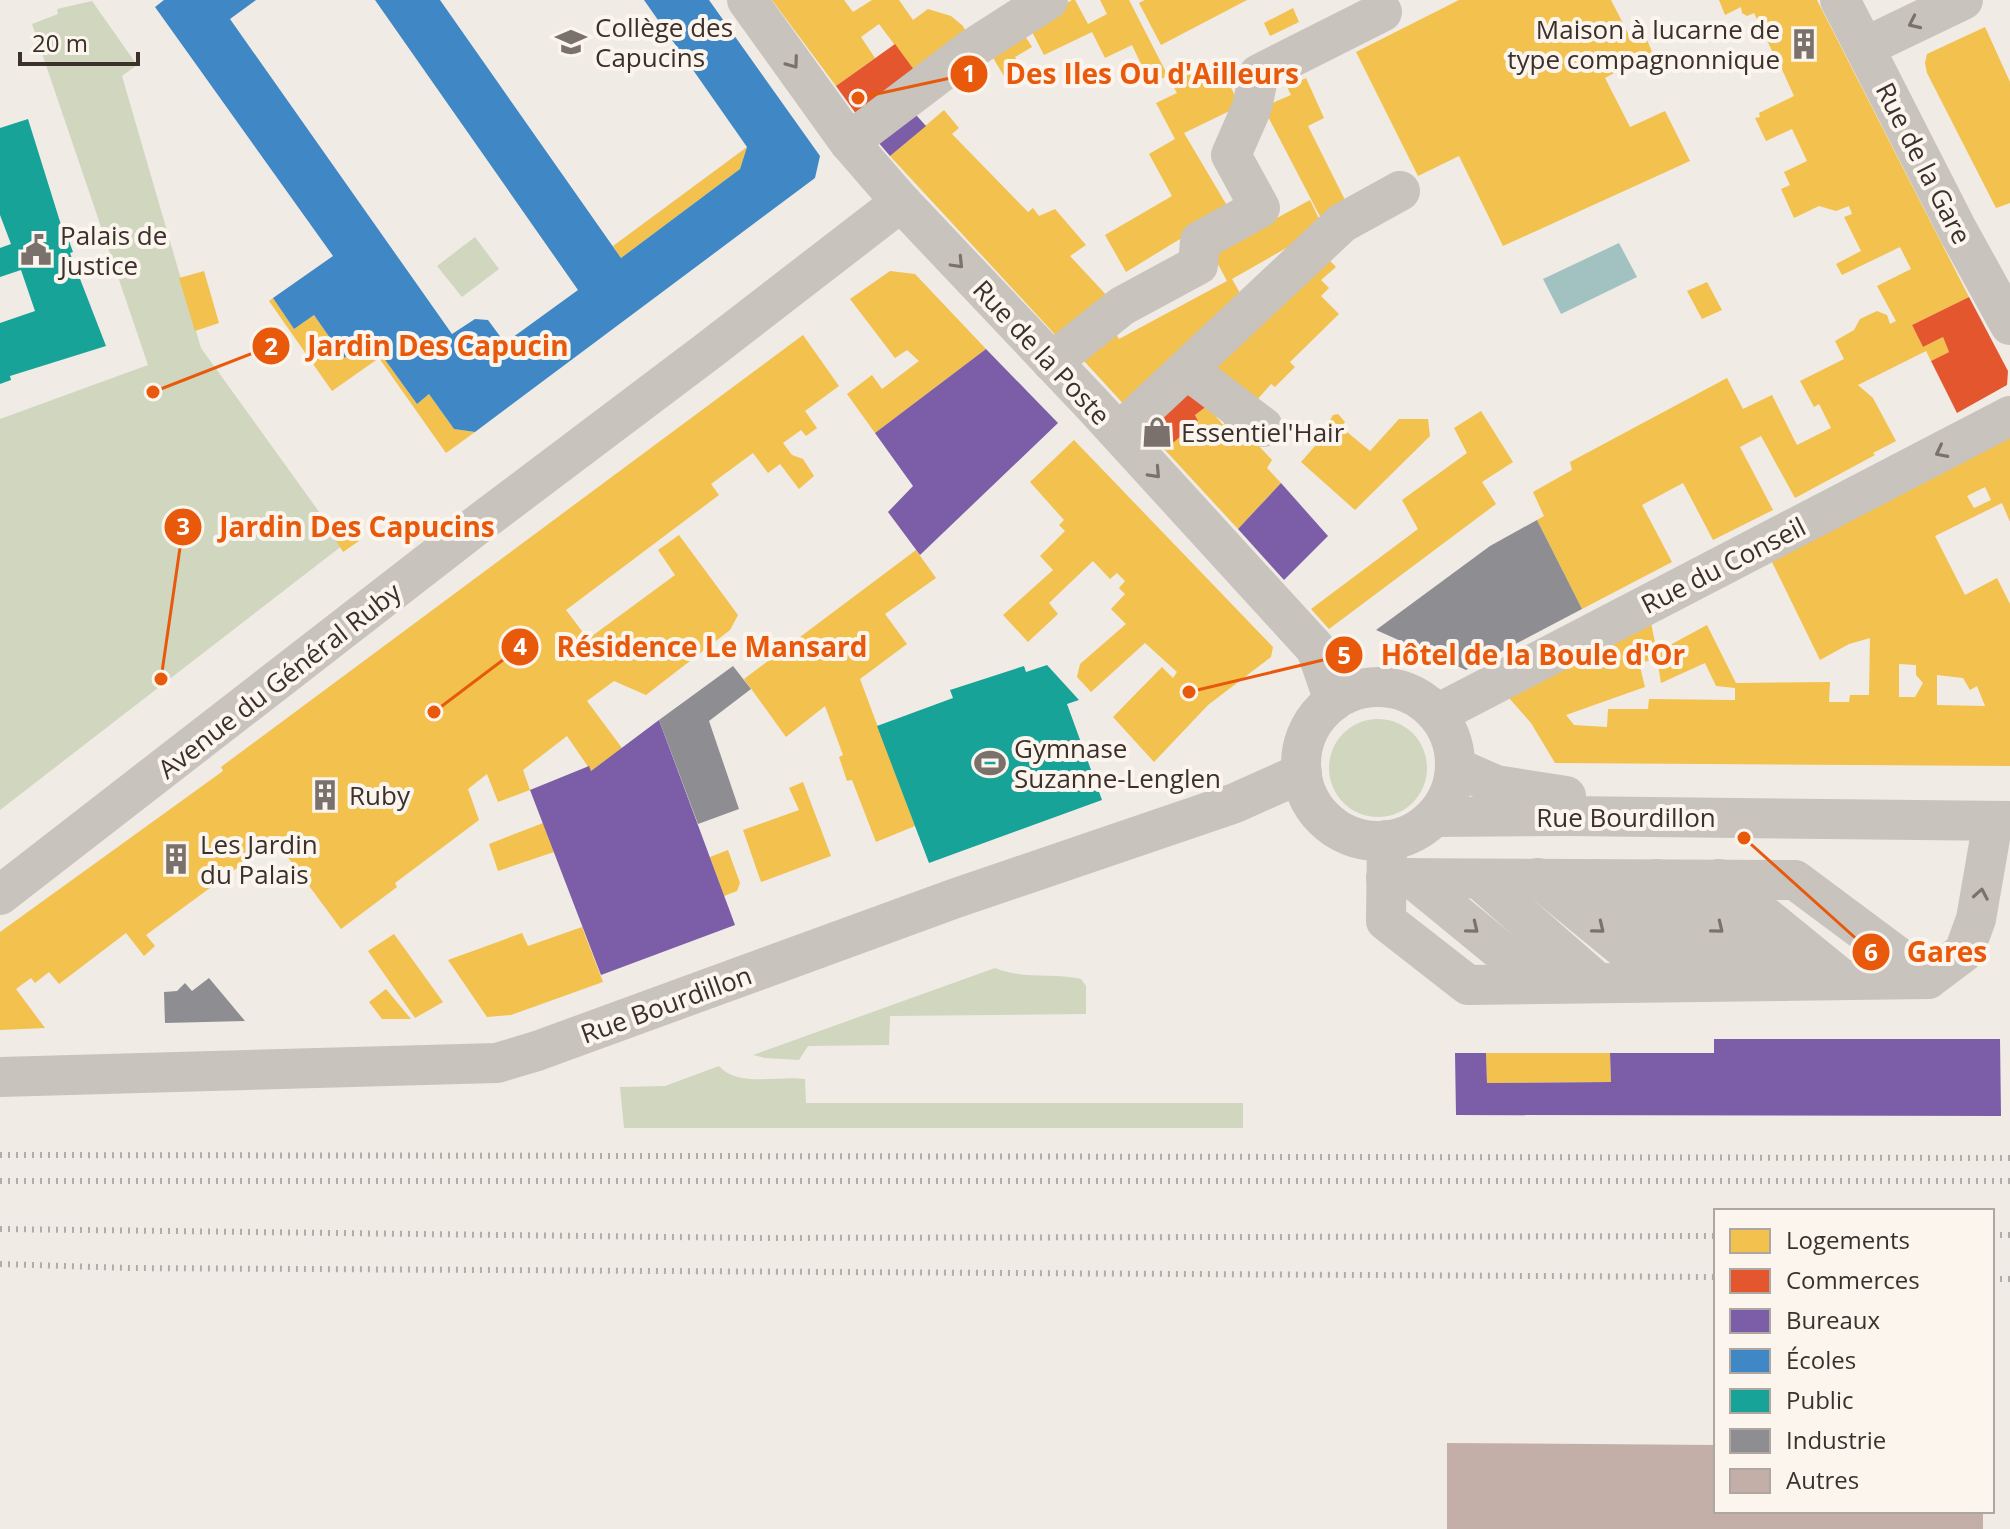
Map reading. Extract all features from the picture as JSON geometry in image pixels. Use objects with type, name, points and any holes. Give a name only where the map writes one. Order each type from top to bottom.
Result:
[{"type":"street","name":"Rue de la Poste","points":[[747,0],[849,142],[901,202],[1316,649],[1334,701]]},
{"type":"street","points":[[849,142],[973,48],[1048,0]]},
{"type":"street","name":"Rue de la Gare","points":[[1840,0],[1958,231],[2010,325]]},
{"type":"street","points":[[1865,47],[1963,0]]},
{"type":"street","points":[[1052,362],[1122,306],[1198,265],[1200,241],[1260,208],[1231,155],[1252,107],[1259,74],[1382,12]]},
{"type":"street","points":[[1128,424],[1342,223],[1400,191]]},
{"type":"street","name":"Avenue du Général Ruby","points":[[0,895],[901,202]]},
{"type":"street","points":[[1188,370],[1263,427]]},
{"type":"street","name":"Rue du Conseil","points":[[1437,714],[2010,416]]},
{"type":"street","points":[[1928,979],[1795,880],[1479,879],[1395,865],[1331,824],[1312,802],[1302,773],[1308,733],[1323,710],[1334,701],[1351,692],[1369,688],[1407,692],[1437,714],[1451,739],[1455,767],[1452,785],[1445,803],[1434,817],[1413,833],[1395,865],[1386,921],[1468,985],[1928,979],[1964,952],[2004,814]]},
{"type":"street","name":"Rue Bourdillon","points":[[1455,767],[1496,785],[1550,795],[2004,814]]},
{"type":"street","name":"Rue Bourdillon","points":[[0,1077],[497,1063],[594,1031],[970,893],[1235,803],[1302,773]]},
{"type":"street","name":"Rue Bourdillon","points":[[1434,817],[2004,814]]},
{"type":"street","points":[[1538,878],[1665,982]]},
{"type":"street","points":[[1479,879],[1598,983]]},
{"type":"street","points":[[1596,879],[1721,981]]},
{"type":"street","points":[[1657,879],[1783,981]]},
{"type":"street","points":[[1719,879],[1843,980]]},
{"type":"green space","points":[[92,1],[137,65],[122,76],[201,348],[343,545],[0,810],[0,419],[148,365],[32,24],[58,14],[57,9]]},
{"type":"green space","points":[[475,237],[499,269],[462,297],[437,266]]},
{"type":"green space","points":[[1378,719],[1397,723],[1413,733],[1423,749],[1427,768],[1423,787],[1413,803],[1397,813],[1378,817],[1359,813],[1343,803],[1333,787],[1329,768],[1333,749],[1343,733],[1359,723]]},
{"type":"green space","points":[[995,968],[1017,974],[1081,979],[1086,986],[1086,1014],[890,1016],[889,1045],[808,1046],[799,1060],[753,1055]]},
{"type":"green space","points":[[719,1066],[727,1073],[748,1079],[805,1079],[806,1103],[1243,1103],[1243,1128],[624,1128],[620,1087],[665,1086]]},
{"type":"water","points":[[1619,243],[1637,277],[1561,314],[1543,279]]},
{"type":"building: Logements","points":[[772,0],[844,0],[853,12],[872,0],[899,0],[913,20],[928,9],[951,16],[963,26],[969,38],[918,76],[879,24],[861,37],[875,58],[836,86]]},
{"type":"building: Logements","points":[[1075,0],[1088,24],[1107,14],[1100,0],[1129,0],[1168,76],[1150,83],[1132,45],[1105,58],[1092,32],[1044,55],[1029,26]]},
{"type":"building: Logements","points":[[1145,0],[1247,0],[1161,45],[1139,3]]},
{"type":"building: Logements","points":[[1459,0],[1611,0],[1632,41],[1645,35],[1652,52],[1605,78],[1630,127],[1665,111],[1690,161],[1503,246],[1459,156],[1418,176],[1356,52]]},
{"type":"building: Logements","points":[[1719,0],[1817,0],[1969,297],[1912,325],[1923,347],[1943,337],[1949,352],[1931,361],[1926,351],[1858,385],[1873,398],[1896,441],[1795,498],[1761,436],[1740,447],[1773,510],[1713,540],[1683,483],[1642,505],[1672,562],[1582,609],[1537,520],[1544,516],[1533,492],[1572,470],[1570,462],[1727,378],[1743,409],[1772,395],[1797,445],[1831,428],[1819,404],[1814,407],[1800,381],[1844,359],[1835,341],[1854,330],[1860,319],[1877,311],[1887,315],[1890,324],[1896,321],[1877,286],[1911,269],[1900,247],[1842,275],[1836,264],[1861,251],[1844,217],[1852,214],[1849,206],[1836,211],[1819,206],[1794,218],[1781,189],[1790,185],[1784,172],[1807,161],[1792,129],[1766,141],[1755,118],[1794,96],[1780,65],[1770,69],[1765,67],[1765,56],[1773,53],[1754,13],[1747,16],[1742,13],[1741,7],[1725,15]]},
{"type":"building: Logements","points":[[1293,8],[1299,22],[1270,36],[1264,23]]},
{"type":"building: Logements","points":[[1985,27],[2010,82],[2010,203],[1996,208],[1927,73],[1925,63],[1927,54]]},
{"type":"building: Logements","points":[[1022,31],[1032,47],[1015,57],[1023,73],[1008,83],[989,51]]},
{"type":"building: Logements","points":[[1218,61],[1240,106],[1184,133],[1229,209],[1126,272],[1105,235],[1172,196],[1149,154],[1175,139],[1156,103],[1177,93],[1171,82]]},
{"type":"building: Logements","points":[[1306,78],[1324,118],[1308,126],[1351,212],[1325,226],[1263,107],[1291,95],[1287,87]]},
{"type":"building: Logements","points":[[944,110],[959,128],[952,134],[1028,212],[1033,208],[1039,216],[1055,209],[1086,245],[1070,256],[1111,300],[1061,341],[890,156]]},
{"type":"building: Logements","points":[[747,147],[740,169],[621,258],[613,246]]},
{"type":"building: Logements","points":[[1310,200],[1323,227],[1232,279],[1249,309],[1129,410],[1084,361],[1116,334],[1119,339],[1227,281],[1212,253]]},
{"type":"building: Logements","points":[[1320,250],[1336,267],[1321,280],[1329,288],[1321,296],[1339,314],[1290,362],[1295,367],[1275,387],[1271,384],[1257,400],[1207,360]]},
{"type":"building: Logements","points":[[204,271],[219,323],[195,331],[179,278]]},
{"type":"building: Logements","points":[[890,271],[915,274],[986,349],[875,433],[847,394],[872,375],[882,389],[919,361],[907,350],[895,358],[850,299]]},
{"type":"building: Logements","points":[[1707,282],[1722,310],[1702,319],[1687,291]]},
{"type":"building: Logements","points":[[273,298],[294,329],[314,315],[344,358],[370,339],[417,404],[429,394],[454,429],[475,432],[446,453],[379,358],[332,391],[269,301]]},
{"type":"building: Logements","points":[[803,335],[839,386],[805,411],[817,428],[806,436],[801,430],[783,443],[792,455],[803,459],[814,476],[799,489],[780,464],[768,473],[753,453],[711,484],[719,495],[566,610],[588,639],[675,575],[658,550],[679,535],[738,615],[730,630],[646,695],[614,681],[587,701],[622,748],[591,771],[567,736],[523,770],[530,790],[498,802],[487,774],[468,789],[479,820],[395,883],[397,887],[341,929],[275,840],[146,935],[155,946],[144,956],[126,933],[59,984],[49,972],[35,983],[31,978],[16,989],[45,1028],[0,1030],[0,932],[223,771],[221,767]]},
{"type":"building: Logements","points":[[1207,406],[1223,425],[1226,421],[1238,434],[1244,430],[1272,460],[1267,468],[1281,483],[1238,529],[1165,450],[1198,421],[1195,415]]},
{"type":"building: Logements","points":[[1481,411],[1513,462],[1482,482],[1496,504],[1329,629],[1311,609],[1418,529],[1402,500],[1467,453],[1454,428]]},
{"type":"building: Logements","points":[[1338,414],[1345,422],[1341,427],[1370,451],[1399,419],[1428,419],[1430,436],[1355,510],[1301,462],[1315,446],[1333,415]]},
{"type":"building: Logements","points":[[2010,436],[2010,522],[2002,503],[1935,536],[1965,595],[1997,578],[2010,604],[2010,766],[1555,763],[1531,723],[1509,698],[1651,623],[1657,652],[1707,625],[1736,683],[1830,682],[1829,702],[1849,702],[1850,695],[1869,695],[1870,638],[1849,644],[1820,660],[1771,560]],"holes":[[[1985,487],[1991,500],[1974,508],[1967,496]],[[1657,659],[1661,683],[1705,663],[1716,686],[1735,688],[1735,700],[1649,699],[1648,709],[1608,709],[1607,727],[1574,725],[1566,715],[1645,687],[1639,663]],[[1899,664],[1916,665],[1916,675],[1923,683],[1915,697],[1899,697]],[[1937,675],[1963,678],[1970,690],[1977,686],[1985,706],[1937,705]]]},
{"type":"building: Logements","points":[[1074,440],[1273,647],[1271,657],[1208,705],[1154,762],[1113,717],[1162,667],[1173,678],[1177,672],[1145,643],[1091,692],[1077,677],[1080,664],[1126,624],[1111,609],[1125,594],[1119,588],[1125,581],[1117,573],[1110,579],[1093,561],[1049,603],[1058,614],[1028,642],[1003,615],[1053,570],[1040,556],[1065,531],[1059,525],[1064,520],[1030,482]]},
{"type":"building: Logements","points":[[351,528],[359,541],[343,552],[335,539]]},
{"type":"building: Logements","points":[[916,550],[936,578],[885,614],[907,644],[860,679],[915,826],[876,842],[852,780],[847,781],[839,757],[843,755],[825,706],[786,737],[744,679]]},
{"type":"building: Logements","points":[[803,782],[831,856],[761,882],[743,830],[799,810],[789,788]]},
{"type":"building: Logements","points":[[543,823],[554,852],[498,871],[489,844]]},
{"type":"building: Logements","points":[[728,850],[740,883],[737,891],[724,896],[710,857]]},
{"type":"building: Logements","points":[[582,927],[603,982],[511,1015],[487,1017],[448,960],[522,933],[528,946]]},
{"type":"building: Logements","points":[[394,934],[443,1002],[415,1018],[368,951]]},
{"type":"building: Logements","points":[[386,989],[411,1019],[382,1019],[369,1002]]},
{"type":"building: Logements","points":[[1486,1053],[1610,1053],[1611,1082],[1487,1083]]},
{"type":"building: Commerces","points":[[895,44],[920,78],[862,122],[836,86]]},
{"type":"building: Commerces","points":[[1969,297],[2008,371],[2007,385],[1957,413],[1931,361],[1949,352],[1943,337],[1923,347],[1912,325]]},
{"type":"building: Commerces","points":[[1182,389],[1189,396],[1194,391],[1207,406],[1195,415],[1198,421],[1165,450],[1141,423]]},
{"type":"building: Bureaux","points":[[908,106],[926,126],[890,156],[872,135]]},
{"type":"building: Bureaux","points":[[986,349],[1058,423],[920,555],[888,512],[913,486],[875,433]]},
{"type":"building: Bureaux","points":[[1281,483],[1328,536],[1284,580],[1238,529]]},
{"type":"building: Bureaux","points":[[659,720],[735,925],[601,975],[530,790],[589,766],[591,771]]},
{"type":"building: Bureaux","points":[[1714,1039],[2000,1039],[2001,1116],[1456,1115],[1455,1053],[1486,1053],[1487,1083],[1611,1082],[1610,1053],[1714,1053]]},
{"type":"building: Écoles","points":[[164,0],[256,0],[230,19],[452,334],[475,319],[488,320],[505,343],[578,290],[375,0],[440,0],[621,258],[740,169],[747,147],[644,0],[709,0],[820,156],[815,178],[475,432],[454,429],[429,394],[417,404],[370,339],[344,358],[314,315],[294,329],[273,298],[333,256],[155,7]]},
{"type":"building: Public","name":"Palais de Justice","points":[[28,119],[62,228],[73,252],[70,253],[106,346],[10,376],[11,380],[0,384],[0,323],[35,311],[21,270],[0,277],[0,248],[11,244],[0,215],[0,128]]},
{"type":"building: Public","name":"Gymnase Suzanne-Lenglen","points":[[1047,665],[1079,700],[1067,704],[1102,800],[929,863],[877,726],[953,698],[950,690],[1024,666],[1026,672]]},
{"type":"building: Industrie","points":[[1537,520],[1582,609],[1466,670],[1376,630],[1490,546]]},
{"type":"building: Industrie","points":[[733,666],[751,689],[709,721],[739,809],[698,824],[659,720]]},
{"type":"building: Industrie","points":[[209,978],[245,1021],[165,1023],[164,992],[177,991],[185,983],[192,991]]},
{"type":"building: Autres","points":[[1447,1443],[1714,1445],[1714,1513],[1983,1513],[1983,1529],[1447,1529]]},
{"type":"railway","points":[[0,1155],[2010,1158]]},
{"type":"railway","points":[[0,1181],[2010,1181]]},
{"type":"railway","points":[[0,1229],[755,1238],[1714,1236]]},
{"type":"railway","points":[[1994,1235],[2010,1235]]},
{"type":"railway","points":[[0,1264],[129,1268],[1714,1277]]},
{"type":"railway","points":[[1994,1279],[2010,1279]]},
{"type":"place","name":"Collège des Capucins","points":[[571,42]]},
{"type":"place","name":"Maison à lucarne de type compagnonnique","points":[[1804,44]]},
{"type":"place","name":"Des Iles Ou d'Ailleurs","points":[[858,98]]},
{"type":"place","name":"Palais de Justice","points":[[36,250]]},
{"type":"place","name":"Jardin Des Capucin","points":[[153,392]]},
{"type":"place","name":"Essentiel'Hair","points":[[1157,432]]},
{"type":"place","name":"Jardin Des Capucins","points":[[161,679]]},
{"type":"place","name":"Hôtel de la Boule d'Or","points":[[1189,692]]},
{"type":"place","name":"Résidence Le Mansard","points":[[434,712]]},
{"type":"place","name":"Gymnase Suzanne-Lenglen","points":[[990,763]]},
{"type":"place","name":"Ruby","points":[[325,795]]},
{"type":"place","name":"Gares","points":[[1744,838]]},
{"type":"place","name":"Les Jardin du Palais","points":[[176,859]]}]
